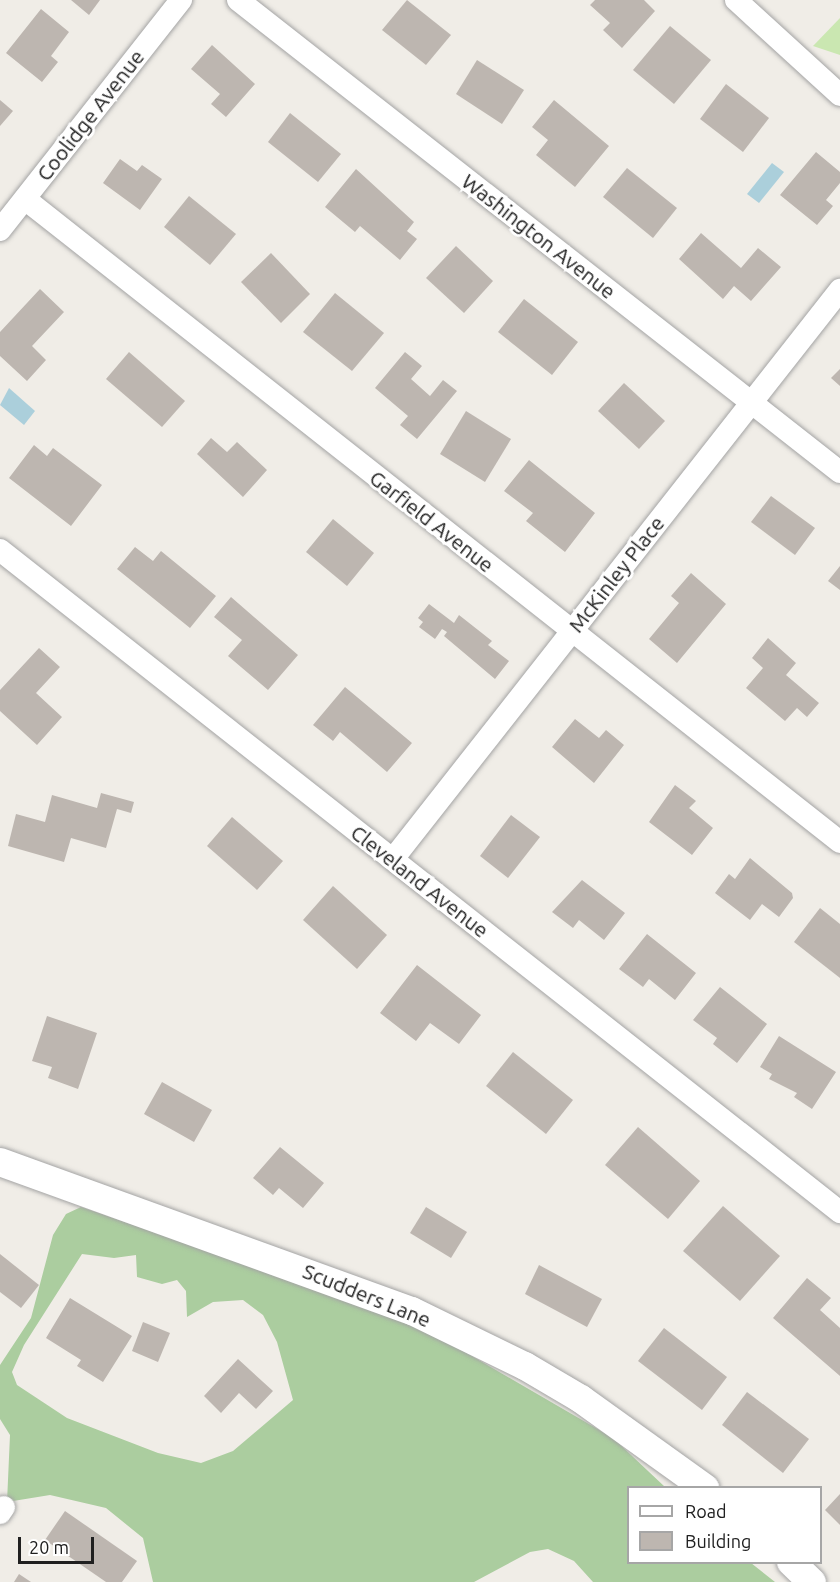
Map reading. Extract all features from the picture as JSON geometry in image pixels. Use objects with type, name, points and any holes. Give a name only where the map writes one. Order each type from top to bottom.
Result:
[{"type":"street","name":"Coolidge Avenue","points":[[0,230],[181,0]]},
{"type":"street","name":"Washington Avenue","points":[[238,0],[840,472]]},
{"type":"street","points":[[736,0],[840,95]]},
{"type":"street","name":"Garfield Avenue","points":[[25,199],[840,842]]},
{"type":"street","name":"McKinley Place","points":[[393,859],[840,290]]},
{"type":"street","name":"Cleveland Avenue","points":[[0,550],[840,1212]]},
{"type":"street","name":"Scudders Lane","points":[[0,1162],[412,1311],[525,1366],[581,1399],[702,1486]]},
{"type":"street","points":[[792,1564],[812,1582]]},
{"type":"green space","points":[[840,18],[840,55],[813,46]]},
{"type":"green space","points":[[81,1207],[410,1320],[613,1438],[664,1486],[627,1486],[627,1564],[752,1564],[775,1582],[593,1582],[574,1561],[548,1549],[530,1552],[474,1582],[153,1582],[143,1538],[106,1508],[50,1495],[7,1502],[10,1435],[0,1419],[0,1365],[31,1318],[53,1235],[66,1214]],"holes":[[[82,1254],[114,1258],[136,1255],[137,1277],[162,1284],[177,1280],[186,1291],[187,1317],[213,1302],[243,1300],[263,1315],[277,1342],[293,1400],[233,1451],[201,1463],[158,1453],[67,1418],[17,1385],[12,1372],[24,1345]]]},
{"type":"water","points":[[772,163],[784,172],[759,203],[747,194]]},
{"type":"water","points":[[9,388],[35,411],[24,425],[0,405]]},
{"type":"building","points":[[71,0],[100,0],[89,15]]},
{"type":"building","points":[[407,0],[451,35],[426,65],[382,30]]},
{"type":"building","points":[[595,0],[644,0],[655,11],[622,48],[603,30],[610,23],[590,5]]},
{"type":"building","points":[[41,9],[69,32],[51,56],[58,62],[42,82],[6,53]]},
{"type":"building","points":[[670,26],[711,60],[674,104],[633,70]]},
{"type":"building","points":[[212,45],[255,84],[226,117],[211,104],[220,94],[191,69]]},
{"type":"building","points":[[477,60],[524,90],[502,124],[456,94]]},
{"type":"building","points":[[726,84],[769,118],[743,152],[700,119]]},
{"type":"building","points":[[0,100],[13,111],[0,126]]},
{"type":"building","points":[[554,100],[609,146],[575,187],[536,155],[548,140],[532,127]]},
{"type":"building","points":[[290,113],[341,154],[318,182],[268,142]]},
{"type":"building","points":[[816,152],[840,172],[840,183],[826,200],[833,206],[817,225],[780,195]]},
{"type":"building","points":[[120,159],[137,171],[142,165],[162,179],[140,210],[103,183]]},
{"type":"building","points":[[627,168],[677,208],[653,238],[603,197]]},
{"type":"building","points":[[356,169],[414,222],[407,231],[417,239],[400,260],[360,226],[355,232],[325,207]]},
{"type":"building","points":[[189,196],[236,234],[210,265],[164,227]]},
{"type":"building","points":[[701,233],[741,268],[758,248],[781,267],[751,301],[734,286],[723,299],[679,259]]},
{"type":"building","points":[[456,246],[493,281],[464,313],[426,278]]},
{"type":"building","points":[[271,253],[310,294],[281,323],[241,282]]},
{"type":"building","points":[[40,289],[64,312],[32,346],[46,360],[27,381],[0,356],[0,332]]},
{"type":"building","points":[[335,293],[384,333],[352,371],[303,332]]},
{"type":"building","points":[[524,299],[578,342],[552,375],[498,332]]},
{"type":"building","points":[[129,352],[185,401],[162,427],[106,379]]},
{"type":"building","points":[[405,352],[422,366],[411,379],[430,396],[443,380],[457,391],[417,439],[400,425],[408,416],[375,388]]},
{"type":"building","points":[[840,369],[840,386],[831,378]]},
{"type":"building","points":[[624,383],[665,421],[639,449],[598,411]]},
{"type":"building","points":[[466,411],[511,439],[485,482],[440,454]]},
{"type":"building","points":[[211,438],[227,452],[237,442],[267,470],[243,497],[197,454]]},
{"type":"building","points":[[34,445],[47,456],[53,448],[102,485],[71,526],[9,478]]},
{"type":"building","points":[[529,460],[595,513],[565,552],[526,521],[533,513],[504,491]]},
{"type":"building","points":[[771,496],[815,528],[795,555],[751,522]]},
{"type":"building","points":[[333,519],[374,553],[347,586],[306,552]]},
{"type":"building","points":[[135,547],[153,561],[161,551],[216,596],[190,628],[117,569]]},
{"type":"building","points":[[840,566],[840,590],[828,581]]},
{"type":"building","points":[[691,573],[726,604],[677,663],[649,639],[679,603],[671,596]]},
{"type":"building","points":[[231,597],[298,655],[268,690],[228,656],[242,640],[214,617]]},
{"type":"building","points":[[429,604],[454,623],[459,615],[492,641],[488,645],[509,661],[495,679],[444,636],[447,632],[442,629],[435,639],[419,627],[423,622],[418,618]]},
{"type":"building","points":[[768,638],[796,663],[786,675],[819,703],[807,717],[797,708],[785,721],[746,688],[763,668],[752,658]]},
{"type":"building","points":[[39,648],[60,667],[36,693],[62,717],[37,745],[0,711],[0,690]]},
{"type":"building","points":[[345,687],[412,743],[387,772],[340,732],[333,741],[313,725]]},
{"type":"building","points":[[575,719],[599,738],[606,730],[624,745],[594,783],[552,747]]},
{"type":"building","points":[[675,785],[696,801],[689,808],[713,828],[692,855],[649,822]]},
{"type":"building","points":[[101,793],[134,802],[131,813],[117,809],[106,848],[71,838],[64,862],[8,846],[16,814],[45,822],[52,795],[97,808]]},
{"type":"building","points":[[511,815],[540,837],[508,878],[480,856]]},
{"type":"building","points":[[232,817],[283,861],[257,890],[207,846]]},
{"type":"building","points":[[750,858],[792,893],[793,898],[779,917],[762,904],[750,920],[715,893],[729,874],[735,879]]},
{"type":"building","points":[[582,880],[625,913],[604,940],[579,920],[573,928],[552,912]]},
{"type":"building","points":[[333,886],[387,935],[357,969],[303,920]]},
{"type":"building","points":[[820,908],[840,924],[840,978],[794,942]]},
{"type":"building","points":[[647,934],[696,973],[675,1000],[649,979],[643,987],[619,969]]},
{"type":"building","points":[[417,965],[481,1015],[459,1044],[430,1023],[416,1041],[380,1013]]},
{"type":"building","points":[[720,987],[767,1024],[737,1063],[713,1044],[717,1038],[693,1020]]},
{"type":"building","points":[[47,1016],[97,1033],[78,1089],[48,1078],[52,1067],[32,1061]]},
{"type":"building","points":[[779,1036],[836,1072],[812,1109],[794,1097],[797,1093],[769,1079],[772,1074],[760,1067]]},
{"type":"building","points":[[513,1052],[573,1100],[546,1134],[486,1086]]},
{"type":"building","points":[[162,1082],[212,1110],[194,1142],[144,1114]]},
{"type":"building","points":[[638,1127],[700,1181],[668,1219],[605,1165]]},
{"type":"building","points":[[280,1147],[324,1183],[303,1208],[279,1188],[273,1195],[253,1178]]},
{"type":"building","points":[[723,1206],[780,1256],[740,1301],[683,1251]]},
{"type":"building","points":[[426,1207],[467,1232],[451,1258],[410,1233]]},
{"type":"building","points":[[0,1254],[39,1285],[21,1308],[0,1292]]},
{"type":"building","points":[[539,1265],[602,1299],[587,1327],[525,1294]]},
{"type":"building","points":[[807,1278],[831,1298],[820,1310],[840,1328],[840,1376],[773,1318]]},
{"type":"building","points":[[70,1298],[132,1336],[103,1382],[77,1366],[81,1360],[46,1338]]},
{"type":"building","points":[[143,1322],[170,1333],[158,1362],[132,1351]]},
{"type":"building","points":[[664,1328],[727,1377],[702,1410],[638,1361]]},
{"type":"building","points":[[238,1359],[273,1391],[256,1409],[239,1393],[221,1413],[204,1396]]},
{"type":"building","points":[[747,1392],[809,1439],[783,1473],[722,1425]]},
{"type":"building","points":[[840,1494],[840,1525],[825,1510]]},
{"type":"building","points":[[65,1511],[137,1561],[122,1582],[106,1582],[45,1540]]},
{"type":"building","points":[[19,1574],[31,1582],[14,1582]]}]
